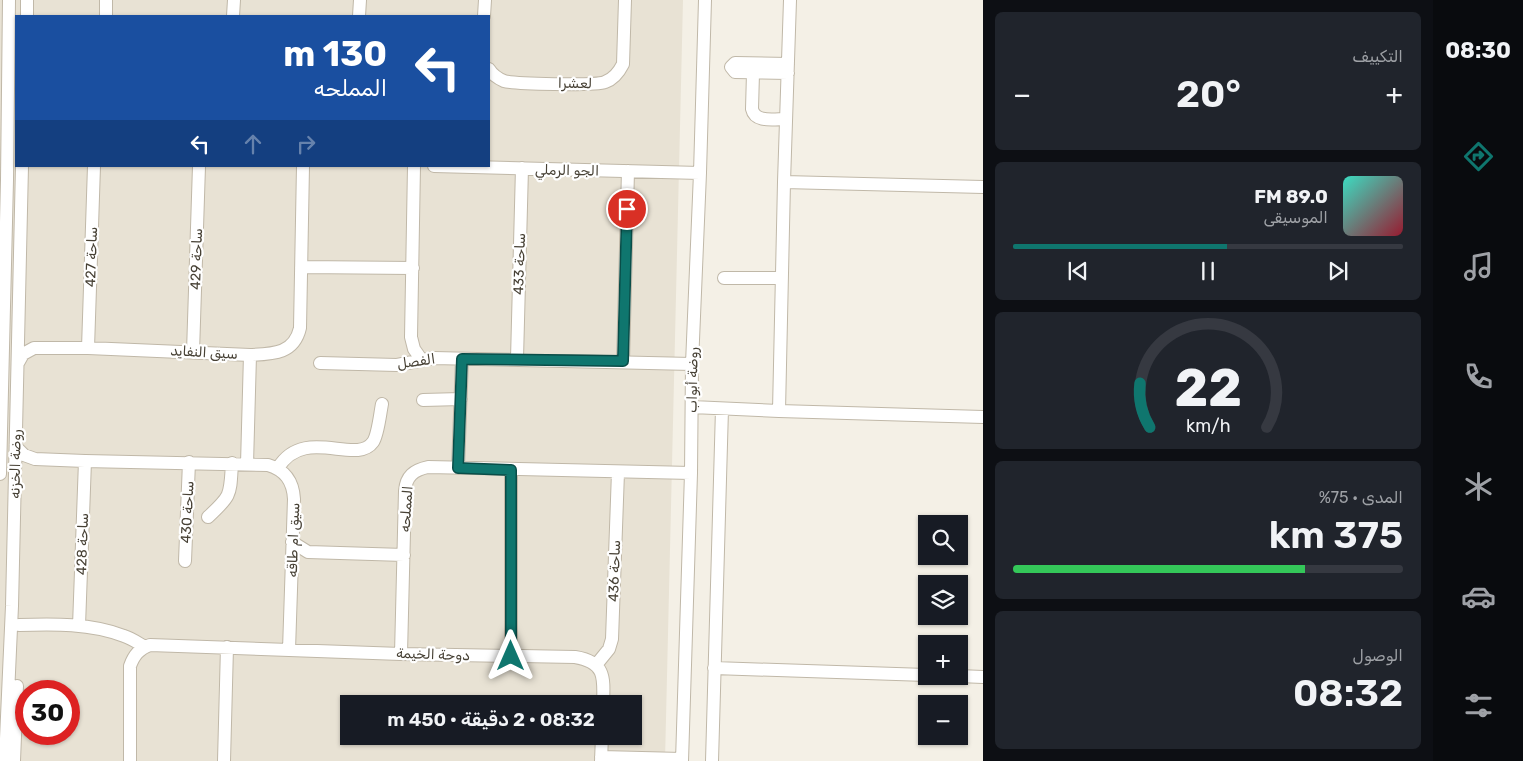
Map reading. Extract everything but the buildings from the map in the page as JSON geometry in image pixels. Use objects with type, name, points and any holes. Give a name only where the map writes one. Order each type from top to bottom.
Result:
[{"type":"street","name":"روضة الخزنه","points":[[0,474],[4,60],[9,0]]},
{"type":"street","points":[[26,15],[27,0]]},
{"type":"street","points":[[106,0],[106,15]]},
{"type":"street","points":[[233,15],[234,0]]},
{"type":"street","points":[[359,15],[360,0]]},
{"type":"street","points":[[484,15],[485,0]]},
{"type":"street","name":"لعشرا","points":[[490,70],[497,78],[513,82],[595,84],[609,80],[620,70],[623,64],[625,0]]},
{"type":"street","name":"روضة أبواب","points":[[682,760],[704,0]]},
{"type":"street","points":[[779,411],[790,0]]},
{"type":"street","points":[[735,63],[788,69],[753,73],[735,72],[731,67],[735,63]]},
{"type":"street","points":[[753,73],[753,114],[759,118],[786,119]]},
{"type":"street","name":"ساحة 427","points":[[88,348],[94,167]]},
{"type":"street","name":"ساحة 429","points":[[193,352],[199,167]]},
{"type":"street","name":"سيق النفايد","points":[[34,348],[272,354],[289,347],[298,335],[300,328],[303,167]]},
{"type":"street","points":[[414,167],[411,337],[414,349],[421,359]]},
{"type":"street","name":"الجو الرملي","points":[[478,167],[700,173]]},
{"type":"street","name":"روضة الخزنه","points":[[5,761],[3,746],[12,606],[23,168]]},
{"type":"street","name":"ساحة 433","points":[[517,359],[522,168]]},
{"type":"street","points":[[623,361],[628,171]]},
{"type":"street","points":[[784,182],[983,187]]},
{"type":"street","points":[[301,267],[413,268]]},
{"type":"street","points":[[724,278],[782,278]]},
{"type":"street","points":[[18,336],[24,343],[34,348]]},
{"type":"street","points":[[18,362],[23,354],[34,348]]},
{"type":"street","points":[[248,464],[250,354]]},
{"type":"street","name":"الفصل","points":[[320,364],[397,365],[434,358],[692,364]]},
{"type":"street","points":[[458,468],[462,359]]},
{"type":"street","points":[[422,400],[461,399]]},
{"type":"street","points":[[16,447],[24,455],[35,459],[85,462],[248,464],[268,465],[278,468],[287,455],[303,448],[358,450],[369,447],[375,438],[382,404]]},
{"type":"street","points":[[692,407],[983,417]]},
{"type":"street","points":[[712,761],[722,409]]},
{"type":"street","points":[[15,472],[24,464],[35,459]]},
{"type":"street","name":"ساحة 428","points":[[78,626],[85,462]]},
{"type":"street","name":"ساحة 430","points":[[184,561],[189,462]]},
{"type":"street","points":[[208,517],[227,498],[230,490],[232,464]]},
{"type":"street","name":"المملحه","points":[[401,654],[406,486],[413,472],[428,467],[691,473]]},
{"type":"street","name":"سيق ام طاقه","points":[[278,468],[288,478],[294,492],[290,650]]},
{"type":"street","points":[[511,470],[511,656]]},
{"type":"street","name":"ساحة 436","points":[[596,665],[609,649],[612,639],[618,472]]},
{"type":"street","points":[[292,542],[308,552],[404,556]]},
{"type":"street","points":[[291,564],[308,552]]},
{"type":"street","points":[[12,606],[19,626],[14,761]]},
{"type":"street","points":[[19,626],[51,624],[105,630],[125,636],[145,647],[136,654],[130,666],[130,761]]},
{"type":"street","name":"دوحة الخيمة","points":[[145,647],[155,645],[401,654],[575,657],[590,660],[596,665]]},
{"type":"street","points":[[224,761],[227,647]]},
{"type":"street","points":[[596,665],[602,674],[603,695]]},
{"type":"street","points":[[714,668],[918,675]]},
{"type":"street","points":[[968,676],[983,677]]},
{"type":"street","points":[[602,745],[601,759],[682,760]]},
{"type":"shaded area","points":[[0,0],[683,0],[665,761],[0,761]]},
{"type":"route","points":[[511,656],[511,470],[458,468],[462,359],[623,361],[627,209]]}]
